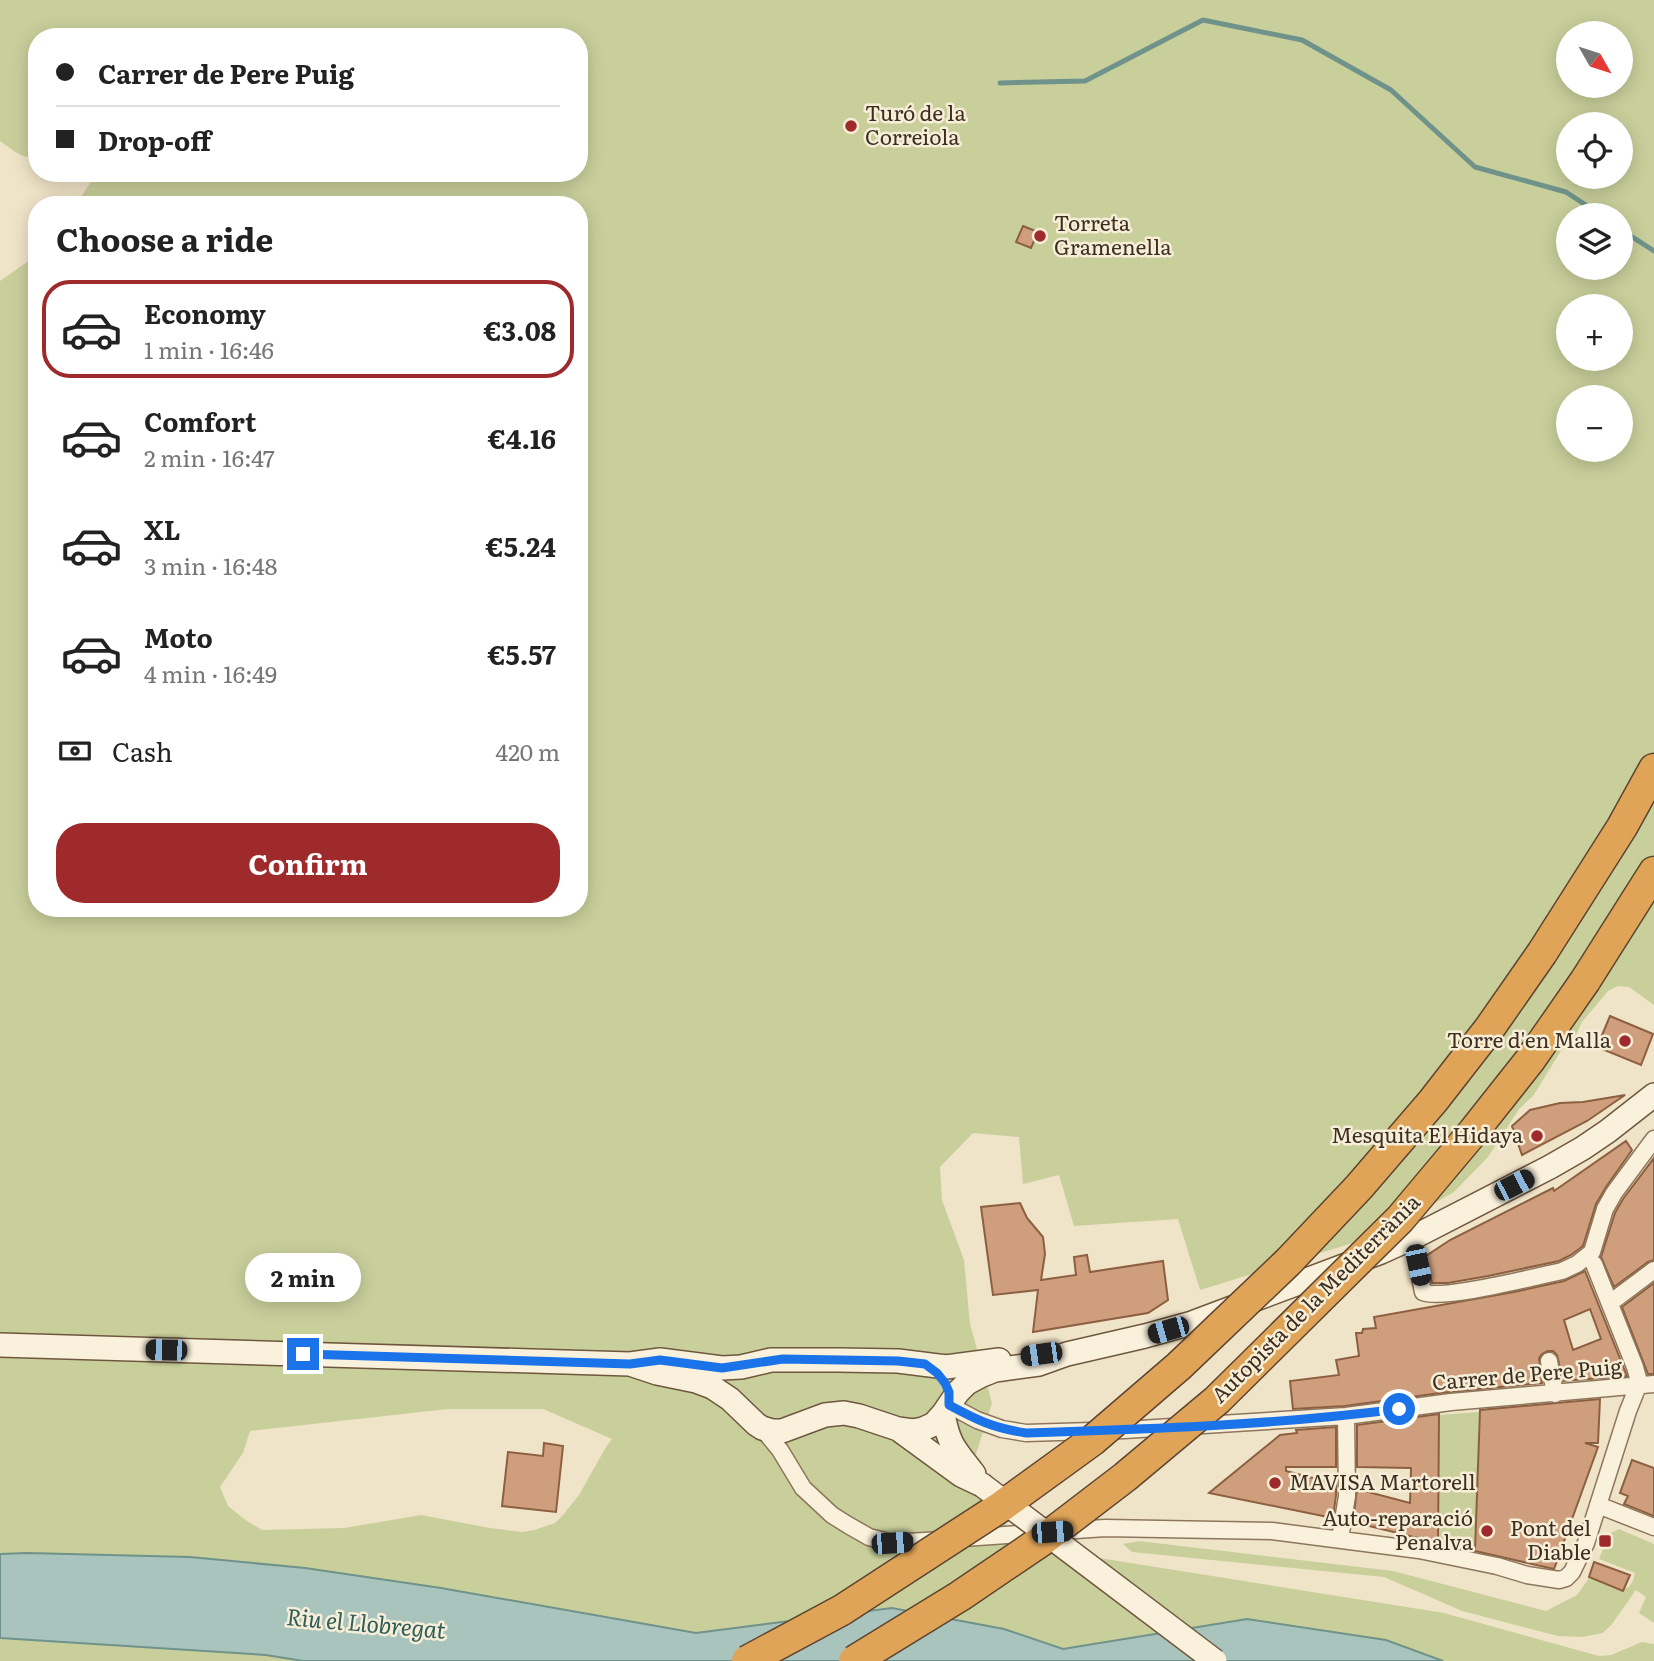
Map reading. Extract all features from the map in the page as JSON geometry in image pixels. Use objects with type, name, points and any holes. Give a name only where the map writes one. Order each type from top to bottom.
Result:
[{"type":"highway","points":[[747,1661],[842,1610],[1002,1506],[1093,1440],[1179,1366],[1288,1262],[1359,1187],[1489,1029],[1542,953],[1622,827],[1654,769]]},
{"type":"highway","name":"Autopista de la Mediterrània","points":[[855,1661],[960,1596],[1044,1539],[1125,1478],[1217,1400],[1400,1219],[1473,1132],[1530,1060],[1585,981],[1654,872]]},
{"type":"main road","points":[[630,1364],[712,1387],[730,1399],[761,1428],[772,1431],[782,1431],[825,1415],[844,1413],[898,1429],[923,1429],[934,1424],[967,1384],[995,1370],[1039,1364],[1067,1354],[1192,1323],[1412,1238],[1583,1148],[1654,1095]]},
{"type":"main road","points":[[0,1345],[630,1364],[660,1360],[722,1368],[783,1359],[898,1361],[946,1367],[1041,1354],[1067,1354]]},
{"type":"main road","points":[[743,1411],[740,1399],[743,1384],[748,1373],[760,1362]]},
{"type":"main road","points":[[925,1364],[937,1373],[949,1392],[946,1409],[947,1436],[952,1447],[982,1485]]},
{"type":"main road","points":[[898,1429],[961,1475],[982,1485],[1215,1661]]},
{"type":"street","points":[[1412,1238],[1423,1292],[1429,1294],[1462,1292],[1562,1271],[1577,1264],[1592,1252],[1605,1209],[1654,1139]]},
{"type":"street","points":[[761,1428],[787,1459],[803,1488],[816,1501],[832,1515],[869,1537],[892,1543],[1105,1528],[1272,1531],[1419,1550],[1559,1580],[1572,1573],[1577,1564],[1628,1411],[1646,1385],[1639,1378],[1594,1264]]},
{"type":"street","points":[[1610,1303],[1654,1270]]},
{"type":"street","points":[[1549,1361],[1555,1394]]},
{"type":"street","name":"Carrer de Pere Puig","points":[[946,1409],[1002,1429],[1026,1433],[1124,1430],[1346,1416],[1451,1402],[1646,1385]]},
{"type":"street","points":[[1339,1539],[1347,1496],[1346,1416]]},
{"type":"street","points":[[1598,1505],[1654,1527]]},
{"type":"green space","points":[[0,0],[1654,0],[1654,1005],[1629,987],[1618,986],[1608,991],[1561,1051],[1533,1096],[1519,1109],[1488,1157],[1454,1192],[1382,1234],[1200,1290],[1178,1219],[1074,1226],[1059,1175],[1023,1184],[1019,1137],[973,1133],[940,1167],[942,1200],[964,1260],[970,1324],[992,1403],[971,1470],[1004,1518],[1012,1544],[1444,1613],[1599,1656],[1611,1655],[1642,1642],[1654,1644],[1654,1661],[1443,1661],[1386,1640],[1247,1619],[1063,1649],[1004,1629],[892,1608],[696,1633],[441,1588],[190,1557],[0,1554],[0,281],[28,261],[28,917],[588,917],[588,196],[82,196],[90,182],[588,182],[588,28],[28,28],[28,157],[0,141]],"holes":[[[448,1409],[543,1409],[612,1439],[579,1495],[563,1515],[555,1523],[522,1532],[421,1515],[344,1528],[262,1530],[228,1506],[220,1487],[243,1453],[250,1431]]]},
{"type":"green space","points":[[1479,1412],[1475,1551],[1438,1544],[1439,1415]]},
{"type":"green space","points":[[1619,1529],[1654,1544],[1654,1623],[1639,1613],[1646,1597],[1636,1590],[1603,1633],[1582,1637],[1558,1636],[1462,1611],[1384,1577],[1132,1552],[1123,1544],[1139,1541],[1393,1571],[1546,1611],[1577,1595],[1592,1574],[1628,1588],[1635,1573],[1599,1559],[1609,1534]]},
{"type":"green space","points":[[0,1638],[266,1655],[303,1661],[0,1661]]},
{"type":"water","name":"Riu el Llobregat","points":[[0,1554],[190,1557],[305,1568],[441,1588],[696,1633],[892,1608],[1004,1629],[1063,1649],[1247,1619],[1386,1640],[1443,1661],[303,1661],[266,1655],[0,1638]]},
{"type":"building","points":[[1023,226],[1038,232],[1031,248],[1016,242]]},
{"type":"building","name":"Torre d'en Malla","points":[[1610,1016],[1653,1034],[1641,1065],[1597,1047]]},
{"type":"building","name":"Mesquita El Hidaya","points":[[1625,1095],[1587,1121],[1522,1155],[1512,1126],[1530,1110],[1560,1103]]},
{"type":"building","points":[[1626,1141],[1632,1150],[1596,1204],[1583,1246],[1571,1255],[1559,1261],[1488,1276],[1432,1283],[1426,1256],[1450,1240],[1553,1188],[1554,1191]]},
{"type":"building","points":[[1654,1158],[1654,1260],[1614,1287],[1601,1257],[1615,1213]]},
{"type":"building","points":[[1020,1203],[1027,1218],[1043,1237],[1045,1254],[1041,1280],[1076,1275],[1074,1257],[1087,1255],[1090,1272],[1163,1261],[1168,1300],[1148,1313],[1033,1332],[1038,1290],[993,1295],[981,1207]]},
{"type":"building","points":[[1585,1271],[1627,1376],[1563,1381],[1557,1355],[1548,1351],[1539,1358],[1542,1383],[1345,1406],[1293,1409],[1290,1381],[1339,1375],[1336,1360],[1359,1356],[1356,1333],[1362,1333],[1363,1329],[1376,1328],[1374,1317],[1564,1281]],"holes":[[[1590,1309],[1601,1339],[1573,1350],[1564,1320]]]},
{"type":"building","points":[[1654,1283],[1654,1374],[1648,1374],[1622,1307]]},
{"type":"building","points":[[1600,1399],[1598,1443],[1585,1443],[1598,1447],[1554,1569],[1475,1551],[1480,1410]]},
{"type":"building","points":[[1439,1414],[1438,1543],[1353,1522],[1357,1489],[1410,1503],[1411,1468],[1357,1467],[1357,1425]]},
{"type":"building","name":"MAVISA Martorell","points":[[1336,1427],[1336,1467],[1286,1467],[1286,1471],[1336,1484],[1333,1518],[1209,1493],[1280,1435],[1297,1433],[1296,1430]]},
{"type":"building","points":[[544,1443],[563,1446],[556,1512],[502,1506],[508,1452],[543,1456]]},
{"type":"building","points":[[1632,1460],[1654,1468],[1654,1516],[1624,1504],[1628,1496],[1620,1493]]},
{"type":"building","points":[[1594,1562],[1630,1575],[1623,1591],[1589,1577]]},
{"type":"waterway","points":[[1000,83],[1085,81],[1203,20],[1302,40],[1391,90],[1475,167],[1566,192],[1583,203]]},
{"type":"waterway","points":[[1633,237],[1654,251]]},
{"type":"place","name":"Turó de la Correiola","points":[[851,126]]},
{"type":"place","name":"Torreta Gramenella","points":[[1040,236]]},
{"type":"place","name":"Torre d'en Malla","points":[[1625,1041]]},
{"type":"place","name":"Mesquita El Hidaya","points":[[1537,1136]]},
{"type":"place","name":"MAVISA Martorell","points":[[1275,1483]]},
{"type":"place","name":"Auto-reparació Penalva","points":[[1487,1531]]},
{"type":"place","name":"Pont del Diable","points":[[1605,1541]]},
{"type":"route","points":[[303,1354],[630,1364],[660,1360],[722,1368],[783,1359],[898,1361],[925,1364],[937,1373],[949,1392],[949,1405],[977,1420],[1002,1429],[1026,1433],[1180,1427],[1346,1416],[1399,1409]]}]
